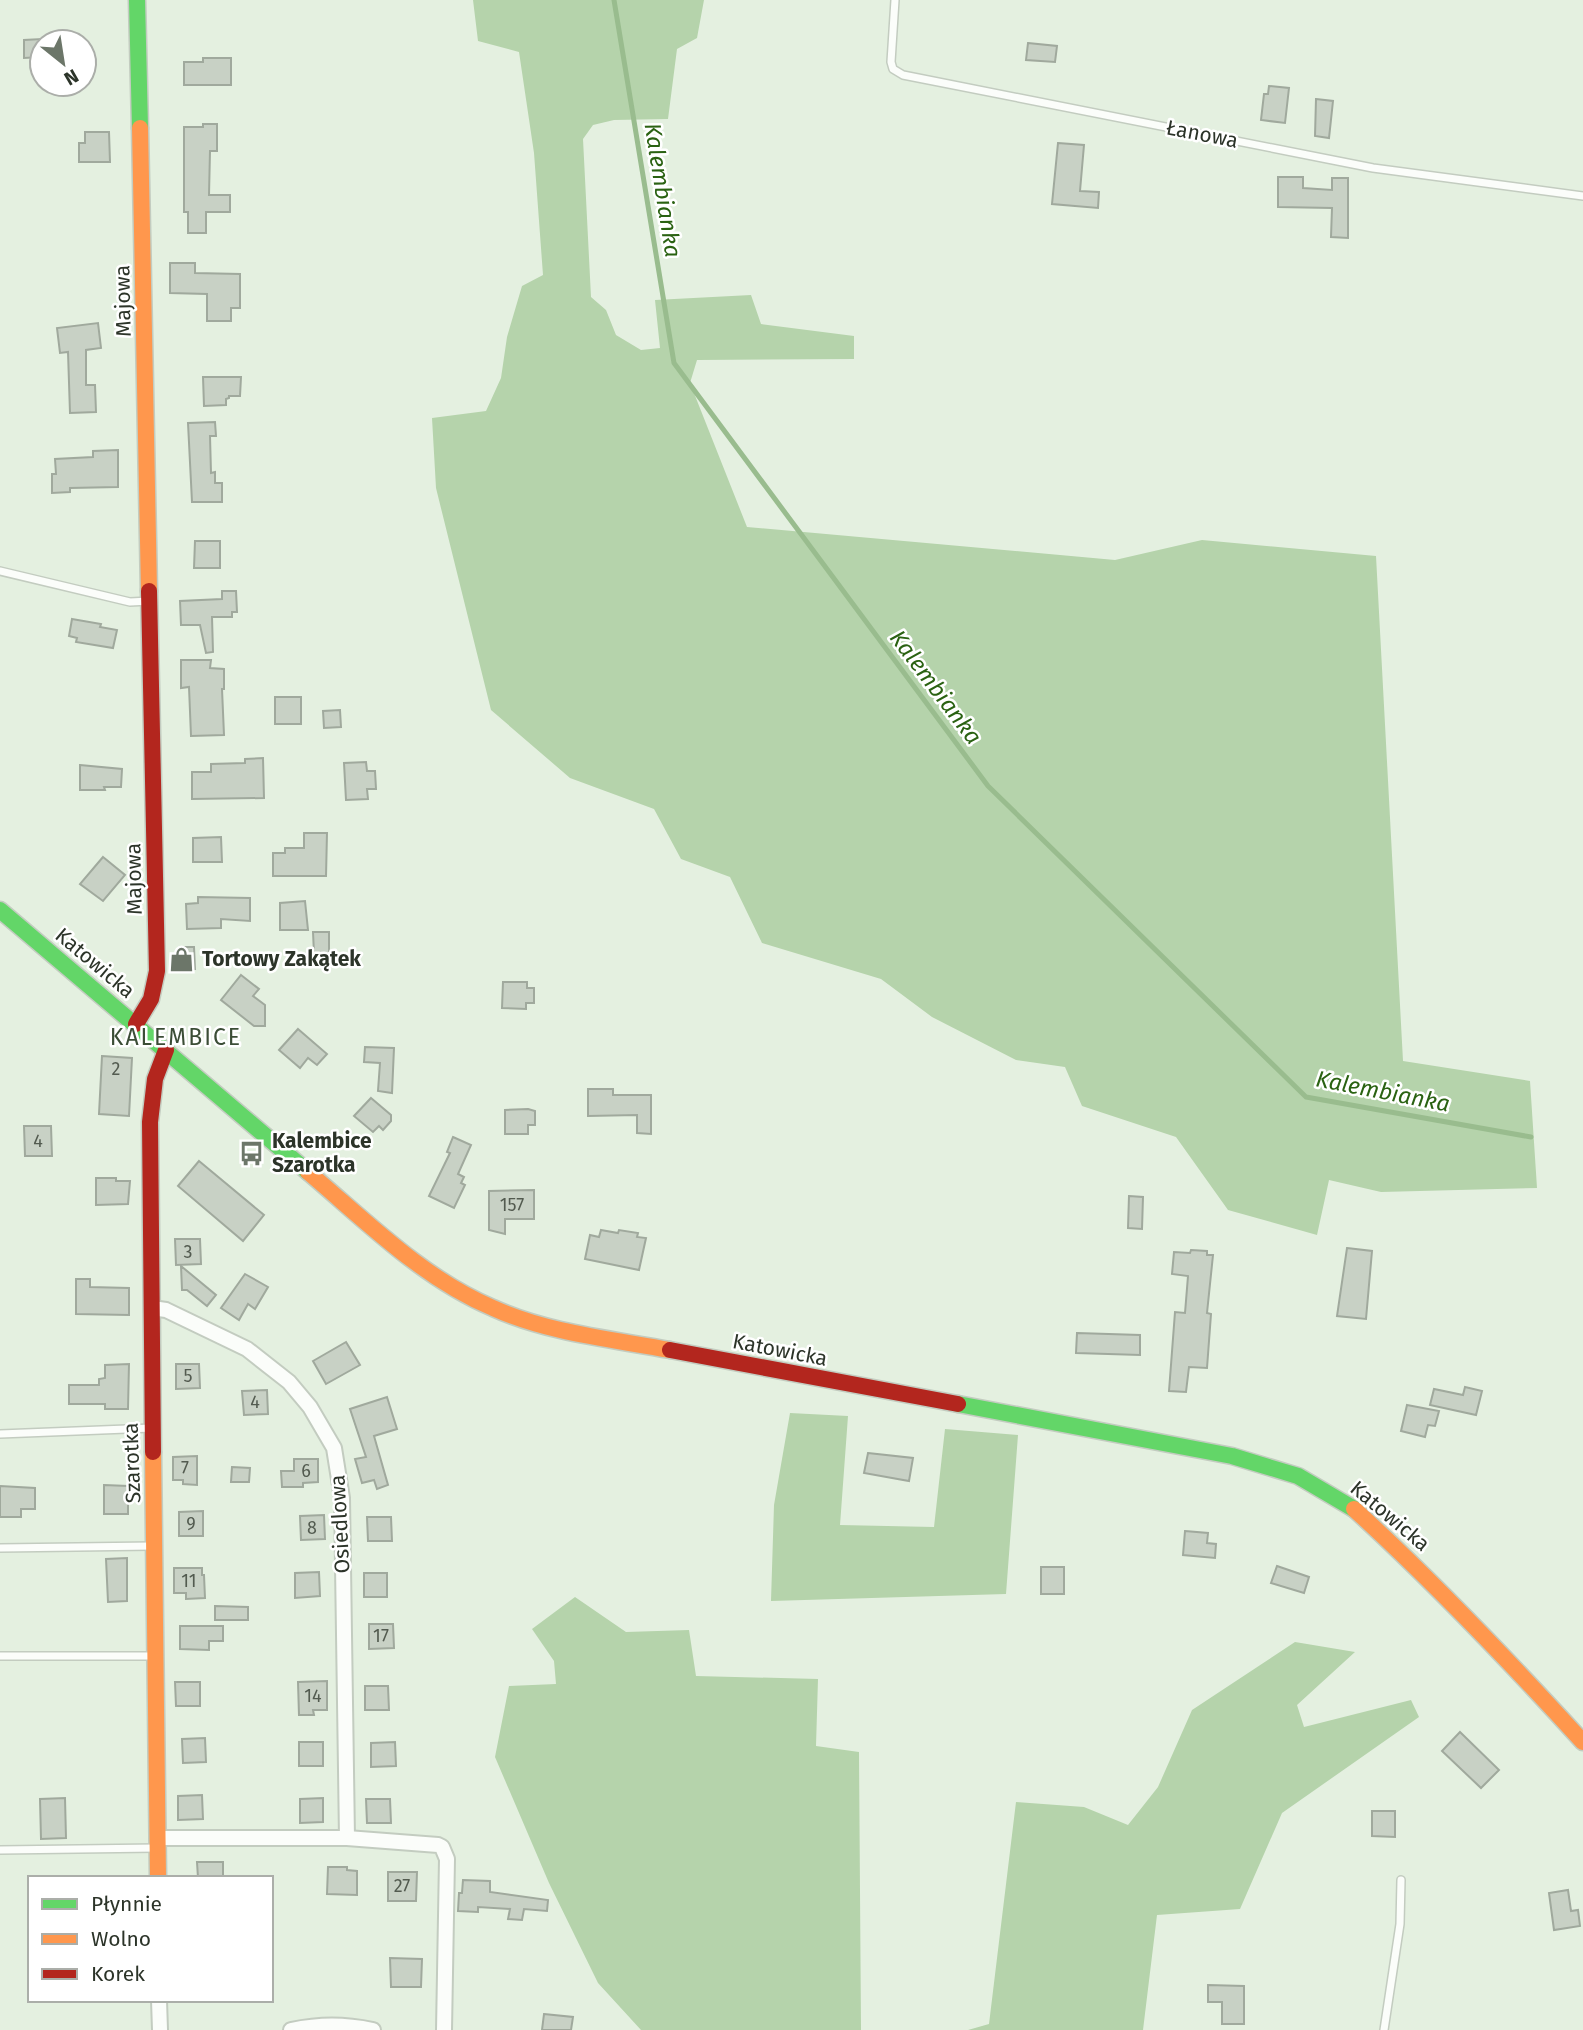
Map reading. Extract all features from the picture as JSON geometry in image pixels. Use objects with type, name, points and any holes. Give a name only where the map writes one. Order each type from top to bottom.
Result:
[{"type":"street","name":"Majowa","points":[[136,1024],[151,1002],[157,982],[137,0]]},
{"type":"street","name":"Katowicka","points":[[0,910],[418,1264],[453,1289],[500,1312],[561,1330],[1231,1455],[1298,1476],[1337,1497],[1398,1547],[1582,1738]]},
{"type":"street","name":"Szarotka","points":[[158,1876],[150,1122],[155,1079],[166,1050]]},
{"type":"street","name":"Osiedlowa","points":[[152,1308],[166,1310],[247,1349],[289,1382],[310,1406],[334,1448],[342,1498],[347,1838]]},
{"type":"street","points":[[157,1843],[347,1838],[438,1845],[446,1851],[444,2030]]},
{"type":"street","points":[[159,2002],[160,2030]]},
{"type":"street","points":[[291,2030],[329,2024],[373,2030]]},
{"type":"lane","name":"Łanowa","points":[[895,0],[891,62],[893,69],[903,75],[1373,168],[1583,196]]},
{"type":"lane","points":[[0,571],[130,602],[150,601]]},
{"type":"lane","points":[[0,1434],[152,1429]]},
{"type":"lane","points":[[0,1548],[156,1546]]},
{"type":"lane","points":[[0,1656],[156,1656]]},
{"type":"lane","points":[[0,1850],[157,1843]]},
{"type":"lane","points":[[1384,2030],[1400,1924],[1401,1880]]},
{"type":"green space","points":[[473,0],[704,0],[697,38],[677,49],[668,119],[614,120],[593,125],[583,139],[591,297],[606,310],[616,335],[641,350],[660,348],[655,300],[751,295],[761,324],[854,336],[854,359],[697,360],[690,383],[747,527],[1115,560],[1202,540],[1376,556],[1403,1061],[1530,1081],[1537,1188],[1381,1192],[1329,1180],[1317,1235],[1228,1210],[1176,1137],[1082,1106],[1065,1067],[1016,1060],[932,1017],[881,979],[762,943],[730,877],[681,859],[654,809],[570,778],[491,710],[436,488],[432,418],[486,411],[501,378],[507,337],[522,286],[543,275],[534,153],[519,52],[478,41]]},
{"type":"green space","points":[[790,1413],[848,1416],[840,1525],[934,1527],[945,1429],[1018,1435],[1006,1594],[771,1601],[774,1505]]},
{"type":"green space","points":[[575,1597],[626,1632],[689,1630],[696,1676],[818,1679],[816,1746],[859,1752],[861,2030],[641,2030],[598,1983],[549,1883],[495,1757],[509,1686],[556,1684],[554,1661],[532,1629]]},
{"type":"green space","points":[[1295,1642],[1355,1652],[1297,1705],[1304,1727],[1411,1700],[1419,1717],[1282,1813],[1240,1909],[1157,1915],[1143,2030],[968,2030],[989,2024],[1016,1802],[1084,1807],[1128,1825],[1158,1787],[1192,1710]]},
{"type":"building","points":[[24,40],[28,40],[28,58],[24,58]]},
{"type":"building","points":[[1028,43],[1057,46],[1055,62],[1026,60]]},
{"type":"building","points":[[203,58],[231,58],[231,85],[184,85],[184,62],[203,62]]},
{"type":"building","points":[[1269,86],[1289,88],[1285,123],[1261,120],[1264,94],[1268,94]]},
{"type":"building","points":[[1316,99],[1333,101],[1329,138],[1315,136]]},
{"type":"building","points":[[203,124],[217,124],[217,151],[210,151],[209,195],[230,195],[230,212],[206,212],[206,233],[188,233],[188,212],[184,212],[184,127],[203,127]]},
{"type":"building","points":[[85,132],[109,132],[110,162],[79,162],[79,143],[85,143]]},
{"type":"building","points":[[1058,143],[1084,145],[1080,191],[1099,192],[1098,208],[1052,204]]},
{"type":"building","points":[[1278,177],[1303,177],[1303,188],[1332,190],[1332,178],[1348,178],[1348,238],[1331,237],[1332,208],[1278,207]]},
{"type":"building","points":[[170,263],[195,263],[195,273],[240,274],[240,308],[231,308],[231,321],[207,321],[207,294],[170,293]]},
{"type":"building","points":[[98,323],[101,348],[86,350],[86,385],[95,385],[96,412],[70,413],[68,352],[60,353],[57,328]]},
{"type":"building","points":[[203,377],[241,377],[240,396],[229,396],[226,405],[204,406]]},
{"type":"building","points":[[215,422],[216,436],[210,436],[211,473],[215,472],[215,483],[222,483],[222,502],[192,502],[188,423]]},
{"type":"building","points":[[118,450],[118,487],[70,488],[70,492],[52,493],[52,474],[56,474],[55,459],[93,457],[93,451]]},
{"type":"building","points":[[195,541],[220,541],[220,568],[194,568]]},
{"type":"building","points":[[222,591],[236,591],[237,612],[232,612],[232,617],[212,617],[213,652],[206,653],[200,625],[181,625],[180,601],[222,599]]},
{"type":"building","points":[[72,619],[117,630],[113,648],[76,642],[77,638],[69,636]]},
{"type":"building","points":[[181,660],[211,660],[210,668],[224,669],[224,735],[191,736],[189,687],[181,688]]},
{"type":"building","points":[[275,697],[301,697],[301,724],[275,724]]},
{"type":"building","points":[[340,710],[341,727],[324,728],[323,711]]},
{"type":"building","points":[[263,758],[264,798],[192,799],[192,772],[211,772],[211,764],[245,763],[245,759]]},
{"type":"building","points":[[366,762],[367,771],[375,771],[376,789],[367,789],[368,799],[346,800],[344,763]]},
{"type":"building","points":[[80,765],[122,769],[121,787],[80,790]]},
{"type":"building","points":[[304,833],[327,833],[326,876],[273,876],[273,853],[285,853],[285,848],[304,848]]},
{"type":"building","points":[[221,837],[222,862],[193,862],[193,838]]},
{"type":"building","points":[[103,857],[125,875],[103,901],[80,884]]},
{"type":"building","points":[[198,897],[250,898],[250,921],[221,919],[221,928],[187,929],[186,904],[198,903]]},
{"type":"building","points":[[305,901],[308,930],[280,930],[280,903]]},
{"type":"building","points":[[313,932],[329,932],[329,953],[314,954]]},
{"type":"building","points":[[180,947],[194,947],[195,969],[181,970]]},
{"type":"building","points":[[241,975],[259,989],[253,996],[265,1005],[265,1026],[254,1026],[221,1000]]},
{"type":"building","points":[[503,982],[527,982],[527,988],[534,988],[534,1003],[526,1003],[526,1009],[502,1008]]},
{"type":"building","points":[[298,1029],[327,1054],[317,1065],[308,1058],[300,1068],[279,1050]]},
{"type":"building","points":[[365,1047],[394,1048],[392,1093],[378,1091],[380,1063],[364,1062]]},
{"type":"building","points":[[102,1056],[132,1058],[129,1116],[99,1114]]},
{"type":"building","points":[[588,1089],[613,1089],[613,1095],[651,1095],[651,1134],[637,1133],[637,1115],[588,1116]]},
{"type":"building","points":[[371,1098],[391,1115],[391,1121],[383,1130],[379,1126],[373,1132],[354,1116]]},
{"type":"building","points":[[505,1110],[535,1111],[535,1125],[528,1125],[528,1134],[505,1134]]},
{"type":"building","points":[[24,1126],[51,1126],[52,1156],[25,1156]]},
{"type":"building","points":[[453,1137],[471,1145],[458,1174],[464,1177],[461,1183],[465,1185],[454,1208],[429,1196],[450,1153],[447,1152]]},
{"type":"building","points":[[199,1161],[264,1215],[243,1241],[178,1186]]},
{"type":"building","points":[[96,1178],[130,1181],[128,1204],[96,1205]]},
{"type":"building","points":[[534,1190],[534,1219],[505,1219],[505,1234],[489,1230],[489,1191]]},
{"type":"building","points":[[1129,1196],[1143,1197],[1142,1229],[1128,1228]]},
{"type":"building","points":[[601,1230],[638,1233],[637,1237],[646,1238],[639,1270],[585,1259],[590,1235],[599,1237]]},
{"type":"building","points":[[175,1239],[200,1239],[201,1264],[176,1265]]},
{"type":"building","points":[[1347,1248],[1372,1251],[1366,1319],[1337,1316]]},
{"type":"building","points":[[1191,1250],[1207,1251],[1207,1255],[1213,1255],[1207,1313],[1211,1314],[1207,1368],[1189,1367],[1186,1392],[1169,1391],[1175,1312],[1185,1313],[1188,1276],[1172,1274],[1174,1252],[1190,1253]]},
{"type":"building","points":[[181,1266],[216,1295],[207,1306],[187,1290],[182,1290]]},
{"type":"building","points":[[245,1274],[268,1287],[255,1309],[248,1304],[239,1320],[221,1308]]},
{"type":"building","points":[[76,1279],[90,1279],[90,1287],[129,1288],[129,1315],[76,1314]]},
{"type":"building","points":[[1077,1333],[1140,1335],[1140,1355],[1076,1353]]},
{"type":"building","points":[[346,1342],[360,1365],[326,1384],[313,1361]]},
{"type":"building","points":[[129,1364],[128,1409],[105,1409],[105,1404],[69,1404],[69,1385],[99,1385],[99,1379],[105,1378],[105,1365]]},
{"type":"building","points":[[176,1364],[199,1364],[200,1388],[176,1389]]},
{"type":"building","points":[[1465,1387],[1482,1391],[1476,1415],[1430,1405],[1434,1389],[1463,1395]]},
{"type":"building","points":[[267,1390],[268,1414],[244,1415],[242,1391]]},
{"type":"building","points":[[387,1397],[397,1429],[374,1436],[388,1485],[377,1489],[374,1480],[362,1483],[355,1459],[366,1457],[350,1409]]},
{"type":"building","points":[[1407,1405],[1439,1411],[1435,1426],[1428,1425],[1425,1437],[1401,1431]]},
{"type":"building","points":[[868,1453],[913,1458],[909,1481],[864,1473]]},
{"type":"building","points":[[197,1456],[197,1485],[173,1480],[173,1457]]},
{"type":"building","points":[[294,1459],[318,1459],[318,1482],[303,1483],[303,1487],[282,1487],[281,1471],[294,1471]]},
{"type":"building","points":[[232,1467],[250,1468],[249,1482],[231,1482]]},
{"type":"building","points":[[104,1485],[128,1486],[128,1514],[104,1514]]},
{"type":"building","points":[[0,1486],[35,1488],[35,1509],[21,1509],[21,1517],[0,1517]]},
{"type":"building","points":[[203,1511],[203,1536],[179,1536],[179,1512]]},
{"type":"building","points":[[324,1515],[325,1539],[301,1540],[300,1516]]},
{"type":"building","points":[[367,1517],[391,1517],[392,1541],[368,1541]]},
{"type":"building","points":[[1185,1531],[1208,1533],[1207,1543],[1216,1544],[1215,1558],[1183,1555]]},
{"type":"building","points":[[127,1558],[127,1601],[108,1602],[106,1559]]},
{"type":"building","points":[[1277,1566],[1309,1577],[1304,1593],[1271,1583]]},
{"type":"building","points":[[1041,1567],[1064,1567],[1064,1594],[1041,1594]]},
{"type":"building","points":[[174,1568],[202,1568],[205,1598],[186,1599],[186,1593],[174,1593]]},
{"type":"building","points":[[319,1572],[320,1596],[295,1598],[295,1573]]},
{"type":"building","points":[[364,1573],[387,1573],[387,1597],[364,1597]]},
{"type":"building","points":[[215,1606],[248,1607],[248,1620],[215,1620]]},
{"type":"building","points":[[369,1624],[393,1624],[394,1648],[369,1649]]},
{"type":"building","points":[[180,1626],[223,1626],[223,1641],[209,1641],[209,1650],[180,1649]]},
{"type":"building","points":[[327,1681],[327,1710],[313,1710],[314,1715],[299,1715],[298,1682]]},
{"type":"building","points":[[175,1682],[200,1682],[200,1706],[176,1706]]},
{"type":"building","points":[[365,1686],[388,1686],[389,1710],[365,1710]]},
{"type":"building","points":[[1460,1732],[1499,1770],[1481,1788],[1442,1751]]},
{"type":"building","points":[[205,1738],[206,1762],[183,1763],[182,1739]]},
{"type":"building","points":[[299,1742],[323,1742],[323,1766],[299,1766]]},
{"type":"building","points":[[395,1742],[396,1766],[371,1767],[371,1743]]},
{"type":"building","points":[[202,1795],[203,1819],[178,1820],[178,1796]]},
{"type":"building","points":[[65,1798],[66,1838],[41,1839],[40,1799]]},
{"type":"building","points":[[323,1798],[323,1822],[300,1823],[300,1799]]},
{"type":"building","points":[[366,1799],[390,1799],[391,1823],[367,1823]]},
{"type":"building","points":[[1372,1811],[1395,1811],[1395,1837],[1372,1836]]},
{"type":"building","points":[[197,1862],[223,1862],[223,1876],[198,1876]]},
{"type":"building","points":[[328,1867],[347,1867],[347,1870],[357,1871],[357,1895],[327,1894]]},
{"type":"building","points":[[388,1872],[417,1872],[416,1901],[388,1901]]},
{"type":"building","points":[[463,1880],[490,1881],[490,1892],[548,1900],[547,1911],[524,1909],[522,1920],[508,1919],[510,1909],[478,1907],[478,1912],[458,1911]]},
{"type":"building","points":[[1568,1890],[1571,1911],[1578,1910],[1580,1926],[1554,1930],[1549,1893]]},
{"type":"building","points":[[390,1958],[422,1959],[421,1987],[391,1987]]},
{"type":"building","points":[[1208,1985],[1244,1986],[1244,2024],[1222,2024],[1222,2002],[1208,2002]]},
{"type":"building","points":[[544,2014],[573,2017],[571,2030],[542,2030]]},
{"type":"waterway","name":"Kalembianka","points":[[614,0],[674,363],[988,786],[1306,1097],[1531,1137]]},
{"type":"traffic: fast","points":[[137,0],[140,128]]},
{"type":"traffic: fast","points":[[0,910],[308,1172]]},
{"type":"traffic: fast","points":[[958,1404],[1232,1456],[1298,1476],[1354,1509]]},
{"type":"traffic: slow","points":[[140,128],[149,591]]},
{"type":"traffic: slow","points":[[308,1172],[419,1265],[467,1296],[536,1324],[670,1350]]},
{"type":"traffic: slow","points":[[153,1452],[158,1876]]},
{"type":"traffic: slow","points":[[1354,1509],[1414,1565],[1583,1742]]},
{"type":"traffic: jam","points":[[136,1024],[151,999],[157,971],[149,591]]},
{"type":"traffic: jam","points":[[153,1452],[150,1122],[155,1079],[166,1050]]},
{"type":"traffic: jam","points":[[670,1350],[958,1404]]},
{"type":"place","name":"Tortowy Zakątek","points":[[182,959]]},
{"type":"place","name":"Kalembice Szarotka","points":[[252,1153]]},
{"type":"district","name":"KALEMBICE","points":[[176,1037]]}]
